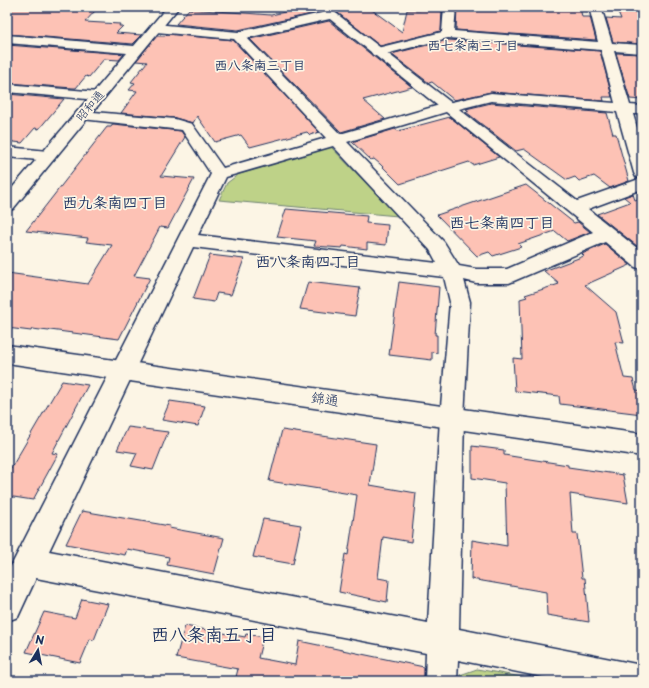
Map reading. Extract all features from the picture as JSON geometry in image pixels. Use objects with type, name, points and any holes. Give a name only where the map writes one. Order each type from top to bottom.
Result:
[{"type":"street","name":"昭和通","points":[[7,205],[174,7]]},
{"type":"street","points":[[448,34],[450,7]]},
{"type":"street","points":[[595,7],[622,108],[642,173]]},
{"type":"street","points":[[156,28],[238,36],[325,11],[642,262]]},
{"type":"street","points":[[378,52],[448,34],[642,49]]},
{"type":"street","points":[[238,36],[437,246],[452,271],[460,302],[452,418],[441,681]]},
{"type":"street","points":[[7,39],[138,50]]},
{"type":"street","points":[[7,88],[98,96]]},
{"type":"street","points":[[7,606],[219,174],[448,107],[491,97],[642,110]]},
{"type":"street","points":[[82,115],[174,124],[187,127],[219,174]]},
{"type":"street","points":[[7,152],[48,156]]},
{"type":"street","points":[[574,208],[642,183]]},
{"type":"street","points":[[187,240],[452,271],[476,276],[509,276],[606,234]]},
{"type":"street","name":"錦通","points":[[7,354],[122,369],[452,418],[642,444]]},
{"type":"street","points":[[28,562],[443,641],[639,681]]},
{"type":"green space","points":[[331,147],[398,216],[219,200],[227,183],[239,174]]},
{"type":"green space","points":[[477,669],[544,681],[460,681],[460,675]]},
{"type":"building","points":[[7,7],[95,11],[85,22],[120,24],[119,26],[123,26],[116,33],[142,35],[133,44],[7,34]]},
{"type":"building","points":[[308,7],[316,13],[238,30],[176,24],[189,9],[271,15]]},
{"type":"building","points":[[348,7],[368,7],[402,32],[407,10],[420,10],[420,7],[442,7],[441,31],[380,46],[334,10]]},
{"type":"building","points":[[457,7],[580,7],[582,17],[590,17],[596,40],[456,30]]},
{"type":"building","points":[[616,7],[642,7],[642,44],[613,42],[606,18],[621,19]]},
{"type":"building","points":[[329,21],[412,87],[363,100],[385,119],[341,132],[250,39]]},
{"type":"building","points":[[167,34],[233,40],[319,132],[310,135],[307,132],[250,147],[241,135],[215,142],[197,116],[193,123],[175,118],[121,113],[137,91],[129,90],[135,83],[131,82],[147,62],[136,61],[157,36],[165,36]]},
{"type":"building","points":[[448,40],[600,51],[612,97],[603,97],[604,101],[491,92],[454,100],[432,82],[429,83],[391,54]]},
{"type":"building","points":[[7,45],[124,54],[119,60],[104,59],[89,77],[86,76],[76,88],[7,83]]},
{"type":"building","points":[[616,53],[642,54],[642,100],[630,99]]},
{"type":"building","points":[[7,94],[64,99],[39,129],[35,128],[22,143],[7,141]]},
{"type":"building","points":[[491,103],[607,113],[613,134],[616,134],[629,181],[610,188],[594,176],[579,181],[575,177],[567,180],[524,149],[516,151],[466,112],[469,111],[466,109]]},
{"type":"building","points":[[450,117],[499,157],[473,165],[469,162],[400,184],[380,164],[374,159],[371,160],[352,142],[395,129],[398,131]]},
{"type":"building","points":[[113,124],[181,131],[185,137],[161,176],[194,179],[168,228],[160,227],[134,276],[150,278],[119,339],[50,330],[32,329],[31,331],[7,328],[7,273],[88,284],[112,245],[86,242],[88,238],[26,231],[107,127],[111,127]]},
{"type":"building","points":[[526,185],[574,223],[578,222],[590,232],[567,241],[555,231],[518,244],[521,247],[493,256],[489,252],[477,256],[437,215]]},
{"type":"building","points":[[633,194],[635,200],[642,197],[642,250],[597,214],[630,202],[624,197]]},
{"type":"building","points":[[286,209],[367,216],[366,223],[388,225],[386,245],[367,243],[367,249],[343,246],[342,248],[314,246],[316,241],[277,237]]},
{"type":"building","points":[[605,244],[630,265],[585,285],[616,312],[624,343],[615,342],[624,378],[633,379],[636,390],[642,391],[642,414],[560,404],[559,396],[515,391],[513,358],[522,359],[520,299],[527,297],[525,295],[559,284],[544,271],[584,256],[582,254]]},
{"type":"building","points":[[210,255],[244,259],[231,295],[217,293],[214,302],[193,299]]},
{"type":"building","points":[[308,282],[360,288],[355,316],[300,309]]},
{"type":"building","points":[[399,282],[439,287],[435,335],[437,335],[437,353],[432,352],[432,360],[389,355]]},
{"type":"building","points":[[62,381],[88,385],[52,453],[58,454],[33,500],[7,496],[7,475]]},
{"type":"building","points":[[170,401],[205,406],[198,426],[162,420]]},
{"type":"building","points":[[128,427],[168,432],[153,470],[131,466],[137,453],[117,450]]},
{"type":"building","points":[[282,430],[376,444],[370,485],[416,493],[411,542],[383,537],[378,578],[389,580],[387,602],[339,592],[345,554],[348,555],[357,495],[269,481]]},
{"type":"building","points":[[472,446],[504,450],[504,455],[568,465],[568,467],[623,475],[628,503],[570,494],[573,534],[577,534],[582,578],[585,578],[589,622],[547,615],[546,592],[471,579],[472,540],[507,546],[505,483],[472,478]]},
{"type":"building","points":[[82,511],[170,526],[169,528],[224,538],[214,574],[167,565],[169,557],[127,549],[125,555],[66,544]]},
{"type":"building","points":[[263,519],[301,525],[293,564],[253,557]]},
{"type":"building","points":[[82,599],[108,604],[94,640],[90,639],[80,663],[26,652],[44,612],[75,618]]},
{"type":"building","points":[[185,626],[245,637],[246,634],[263,637],[258,658],[295,665],[299,641],[424,667],[424,681],[235,681],[238,669],[176,658]]},
{"type":"district","name":"西七条南三丁目","points":[[473,45]]},
{"type":"district","name":"西八条南三丁目","points":[[260,65]]},
{"type":"district","name":"西九条南四丁目","points":[[115,203]]},
{"type":"district","name":"西七条南四丁目","points":[[502,223]]},
{"type":"district","name":"西八条南四丁目","points":[[308,262]]},
{"type":"district","name":"西八条南五丁目","points":[[214,635]]}]
